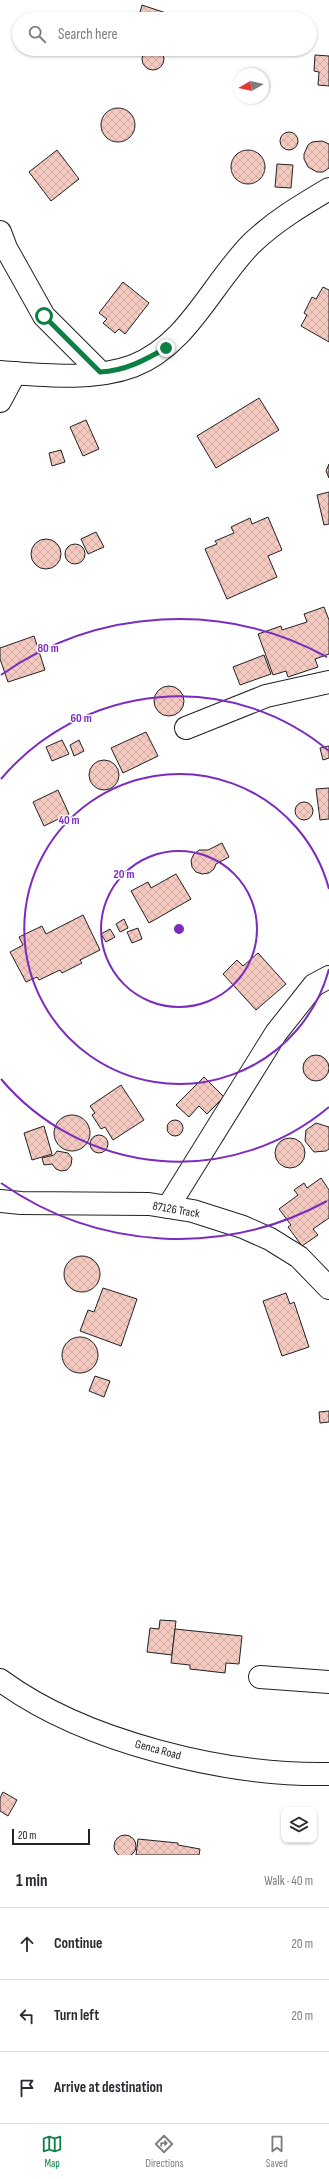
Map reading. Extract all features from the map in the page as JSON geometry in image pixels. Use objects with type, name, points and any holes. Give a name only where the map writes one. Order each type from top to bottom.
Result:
[{"type":"street","points":[[0,401],[8,372],[60,376],[113,372],[134,366],[166,348],[194,316],[225,274],[253,243],[293,210],[329,189]]},
{"type":"street","points":[[0,232],[6,248],[44,316],[100,372]]},
{"type":"street","points":[[186,728],[266,696],[329,682]]},
{"type":"street","points":[[168,1207],[276,1034],[314,986],[329,978]]},
{"type":"street","name":"87126 Track","points":[[0,1201],[21,1203],[149,1204],[193,1211],[243,1227],[270,1239],[299,1257],[329,1288]]},
{"type":"street","points":[[260,1677],[329,1682]]},
{"type":"street","name":"Genca Road","points":[[0,1680],[11,1688],[64,1717],[120,1740],[161,1752],[209,1764],[270,1772],[329,1774]]},
{"type":"building","points":[[142,5],[163,12],[140,12]]},
{"type":"building","points":[[143,56],[163,56],[164,59],[161,67],[153,70],[145,67],[142,59]]},
{"type":"building","points":[[315,56],[329,56],[329,86],[318,85],[319,72],[314,71]]},
{"type":"building","points":[[115,108],[121,108],[130,113],[134,119],[134,131],[130,137],[121,142],[115,142],[106,137],[101,128],[101,122],[106,113]]},
{"type":"building","points":[[289,132],[295,135],[298,141],[295,147],[289,150],[283,147],[280,141],[283,135]]},
{"type":"building","points":[[322,141],[329,144],[329,168],[323,172],[317,172],[308,167],[304,159],[304,154],[308,145],[312,142]]},
{"type":"building","points":[[57,150],[79,179],[51,201],[29,172]]},
{"type":"building","points":[[251,150],[260,155],[264,160],[264,174],[260,179],[255,183],[245,184],[241,183],[232,174],[231,164],[232,160],[241,151]]},
{"type":"building","points":[[277,164],[293,165],[291,188],[275,187]]},
{"type":"building","points":[[123,282],[149,303],[125,334],[119,329],[115,333],[103,323],[107,319],[99,313]]},
{"type":"building","points":[[323,287],[329,290],[329,342],[301,326],[307,315],[304,313],[312,297],[316,299]]},
{"type":"building","points":[[259,398],[279,430],[216,468],[197,436]]},
{"type":"building","points":[[86,420],[99,449],[83,456],[70,427]]},
{"type":"building","points":[[61,450],[65,462],[52,466],[49,453]]},
{"type":"building","points":[[329,464],[329,478],[326,471]]},
{"type":"building","points":[[329,492],[329,524],[324,525],[317,495]]},
{"type":"building","points":[[268,517],[282,550],[268,556],[277,577],[227,599],[205,549],[217,544],[215,541],[234,533],[231,527],[250,518],[252,524]]},
{"type":"building","points":[[96,532],[104,547],[88,554],[81,539]]},
{"type":"building","points":[[46,539],[52,540],[60,548],[60,560],[52,568],[46,569],[40,568],[32,560],[31,554],[32,548],[40,540]]},
{"type":"building","points":[[75,544],[82,547],[85,554],[82,561],[75,564],[68,561],[65,554],[68,547]]},
{"type":"building","points":[[324,607],[329,620],[329,654],[315,659],[318,667],[288,677],[286,671],[273,675],[258,634],[281,626],[282,630],[307,622],[304,614]]},
{"type":"building","points":[[34,636],[45,670],[8,682],[0,659],[0,648]]},
{"type":"building","points":[[264,655],[271,674],[240,685],[233,667]]},
{"type":"building","points":[[169,686],[180,690],[184,701],[180,712],[169,716],[158,712],[154,701],[158,690]]},
{"type":"building","points":[[146,732],[158,756],[123,773],[111,748]]},
{"type":"building","points":[[62,740],[69,754],[52,761],[46,747]]},
{"type":"building","points":[[79,740],[84,751],[74,756],[70,745]]},
{"type":"building","points":[[329,746],[329,758],[323,760],[320,748]]},
{"type":"building","points":[[104,760],[115,764],[119,775],[115,786],[104,790],[93,786],[89,775],[93,764]]},
{"type":"building","points":[[329,788],[329,819],[320,820],[316,789]]},
{"type":"building","points":[[58,790],[69,814],[44,826],[33,802]]},
{"type":"building","points":[[300,802],[308,802],[313,807],[311,818],[308,820],[300,820],[295,815],[295,807]]},
{"type":"building","points":[[222,843],[229,857],[216,864],[214,869],[209,873],[202,874],[196,872],[192,867],[191,860],[194,854],[199,850],[208,850]]},
{"type":"building","points":[[176,874],[191,899],[149,923],[131,891],[148,882],[151,888]]},
{"type":"building","points":[[83,915],[100,950],[80,960],[82,963],[62,973],[60,970],[39,980],[37,977],[26,982],[10,952],[23,945],[19,937],[42,926],[46,934]]},
{"type":"building","points":[[124,919],[128,928],[120,932],[116,924]]},
{"type":"building","points":[[138,928],[142,939],[132,943],[127,932]]},
{"type":"building","points":[[110,929],[115,937],[106,942],[101,934]]},
{"type":"building","points":[[258,953],[286,984],[256,1010],[223,974],[237,960],[243,966]]},
{"type":"building","points":[[316,1055],[325,1059],[329,1068],[325,1077],[316,1081],[307,1077],[303,1068],[307,1059]]},
{"type":"building","points":[[204,1077],[224,1097],[207,1114],[199,1106],[189,1117],[176,1105]]},
{"type":"building","points":[[121,1085],[144,1120],[113,1140],[105,1127],[101,1129],[92,1115],[95,1113],[90,1106]]},
{"type":"building","points":[[76,1115],[85,1120],[89,1126],[89,1140],[85,1146],[76,1151],[68,1151],[59,1146],[55,1140],[54,1129],[59,1120],[65,1116]]},
{"type":"building","points":[[175,1120],[181,1122],[183,1128],[181,1134],[175,1136],[169,1134],[167,1128],[169,1122]]},
{"type":"building","points":[[316,1123],[329,1127],[329,1149],[326,1151],[314,1152],[305,1141],[306,1130]]},
{"type":"building","points":[[44,1126],[52,1154],[32,1160],[24,1133]]},
{"type":"building","points":[[95,1135],[103,1135],[108,1140],[106,1151],[103,1153],[95,1153],[90,1148],[90,1140]]},
{"type":"building","points":[[290,1138],[301,1142],[305,1153],[301,1164],[290,1168],[279,1164],[275,1153],[279,1142]]},
{"type":"building","points":[[57,1151],[68,1153],[72,1158],[71,1165],[67,1170],[61,1171],[56,1169],[52,1164],[44,1165],[42,1158],[54,1155]]},
{"type":"building","points":[[321,1178],[329,1190],[329,1218],[313,1229],[318,1235],[302,1246],[288,1227],[291,1225],[279,1209],[298,1195],[294,1190],[304,1183],[307,1188]]},
{"type":"building","points":[[82,1256],[92,1259],[97,1264],[100,1274],[97,1284],[92,1289],[82,1292],[72,1289],[67,1284],[64,1274],[67,1264],[72,1259]]},
{"type":"building","points":[[103,1288],[137,1299],[121,1346],[80,1331],[88,1310],[94,1312]]},
{"type":"building","points":[[286,1293],[290,1304],[294,1302],[309,1347],[282,1356],[263,1301]]},
{"type":"building","points":[[83,1337],[93,1342],[97,1348],[97,1362],[93,1368],[87,1372],[77,1373],[67,1368],[63,1362],[62,1352],[67,1342],[73,1338]]},
{"type":"building","points":[[95,1376],[110,1381],[104,1397],[89,1391]]},
{"type":"building","points":[[329,1411],[329,1422],[320,1423],[319,1412]]},
{"type":"building","points":[[160,1620],[176,1621],[172,1655],[147,1652],[150,1628],[159,1629]]},
{"type":"building","points":[[175,1629],[242,1636],[239,1664],[226,1663],[225,1673],[190,1669],[190,1665],[171,1663]]},
{"type":"building","points":[[3,1792],[17,1800],[8,1816],[0,1811],[0,1798]]},
{"type":"building","points":[[125,1835],[133,1838],[136,1846],[133,1854],[117,1854],[114,1846],[117,1838]]},
{"type":"building","points":[[138,1839],[178,1843],[178,1845],[200,1849],[199,1855],[136,1855]]},
{"type":"route","points":[[44,316],[100,372],[113,372],[134,366],[166,348]]}]
